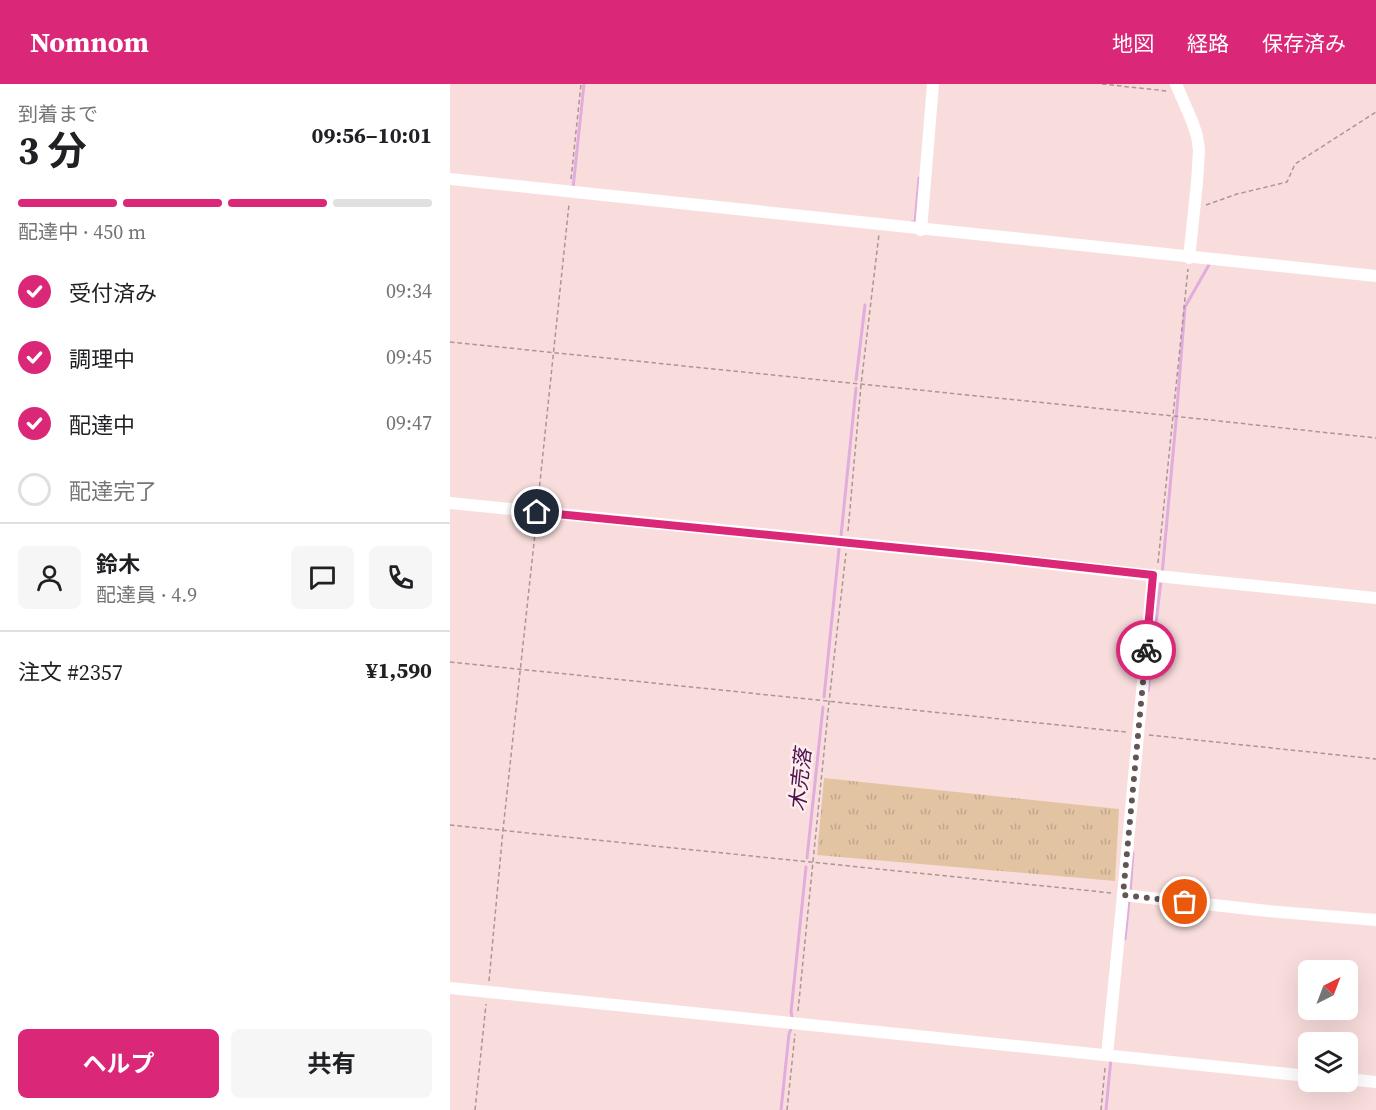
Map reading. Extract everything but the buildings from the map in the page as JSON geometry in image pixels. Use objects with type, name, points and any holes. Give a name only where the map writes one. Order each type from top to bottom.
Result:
[{"type":"street","points":[[921,230],[933,84]]},
{"type":"street","points":[[1178,88],[1194,128],[1198,150],[1189,258]]},
{"type":"street","points":[[450,179],[1376,276]]},
{"type":"street","points":[[450,503],[1376,598]]},
{"type":"street","points":[[1107,1055],[1155,576]]},
{"type":"street","points":[[1123,895],[1376,920]]},
{"type":"street","points":[[450,988],[1298,1075]]},
{"type":"street","points":[[1358,1081],[1376,1082]]},
{"type":"path","points":[[475,1110],[581,84]]},
{"type":"path","points":[[1102,84],[1178,88]]},
{"type":"path","points":[[1194,209],[1237,194],[1287,182],[1295,164],[1376,112]]},
{"type":"path","points":[[787,1110],[847,543],[861,384],[880,224]]},
{"type":"path","points":[[1155,576],[1189,258]]},
{"type":"path","points":[[450,342],[1376,438]]},
{"type":"path","points":[[450,663],[1376,759]]},
{"type":"path","points":[[450,825],[1123,895]]},
{"type":"path","points":[[1101,1110],[1107,1055]]},
{"type":"green space","points":[[824,778],[1119,809],[1115,881],[817,855]]},
{"type":"waterway","points":[[572,188],[584,84]]},
{"type":"waterway","points":[[912,222],[915,223],[919,178]]},
{"type":"waterway","points":[[1162,575],[1185,307],[1210,263]]},
{"type":"waterway","name":"木売落","points":[[856,380],[865,305]]},
{"type":"waterway","name":"木売落","points":[[841,536],[856,388]]},
{"type":"waterway","name":"木売落","points":[[824,697],[839,549]]},
{"type":"waterway","points":[[1148,691],[1161,581]]},
{"type":"waterway","name":"木売落","points":[[807,858],[823,707]]},
{"type":"waterway","points":[[1130,894],[1133,853]]},
{"type":"waterway","name":"木売落","points":[[792,1017],[806,867]]},
{"type":"waterway","points":[[1125,939],[1129,901]]},
{"type":"waterway","name":"木売落","points":[[781,1110],[791,1029]]},
{"type":"waterway","points":[[1106,1110],[1111,1058]]},
{"type":"way so far","points":[[1146,650],[1123,895],[1185,902]]},
{"type":"route","points":[[537,512],[1153,575],[1146,650]]}]
